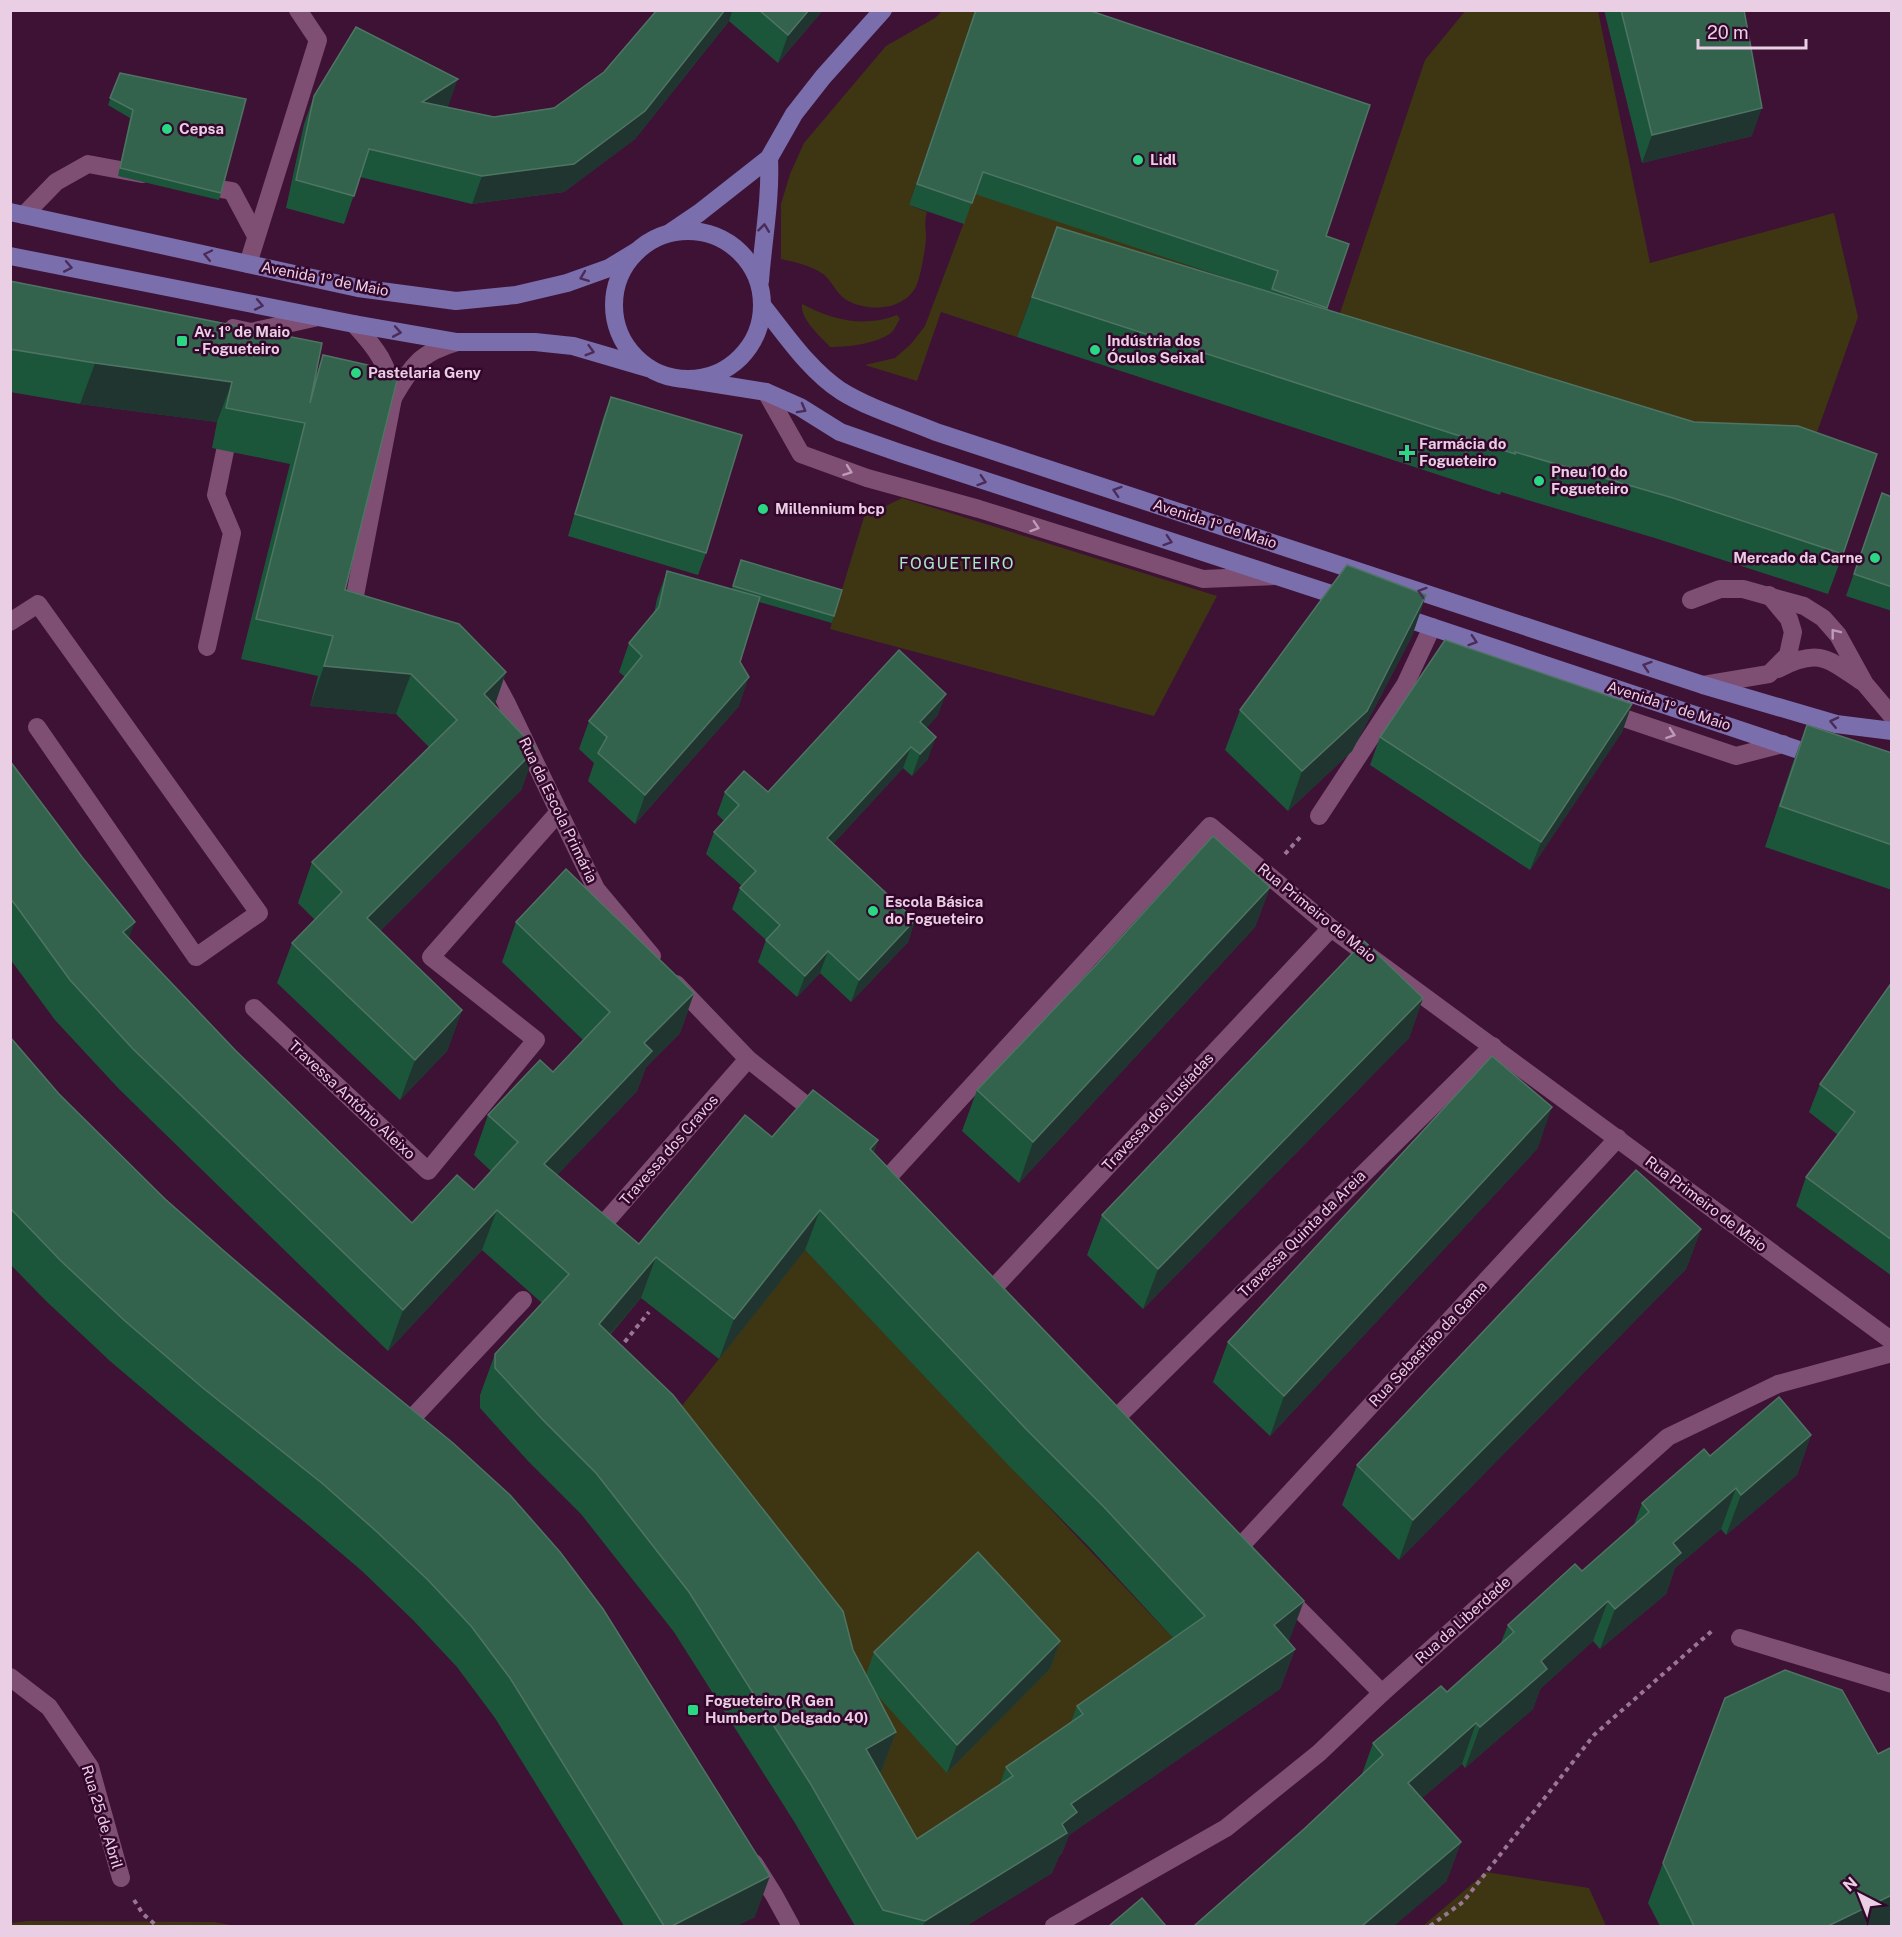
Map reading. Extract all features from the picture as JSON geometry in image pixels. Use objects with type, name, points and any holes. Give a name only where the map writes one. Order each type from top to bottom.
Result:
[{"type":"main road","points":[[648,368],[633,356],[622,339],[616,321],[614,302],[617,284],[625,266],[637,251],[699,213],[769,158],[801,104],[883,10]]},
{"type":"main road","points":[[10,256],[457,342],[535,342],[573,346],[648,368],[666,376],[685,379],[705,377],[723,370],[739,358],[752,343],[759,325],[762,305],[760,286],[764,231],[770,186],[769,158]]},
{"type":"main road","name":"Avenida 1º de Maio","points":[[17,213],[358,288],[456,301],[516,295],[567,283],[609,268],[637,251]]},
{"type":"main road","points":[[669,233],[688,231],[707,233],[725,240],[741,252],[753,267],[760,286]]},
{"type":"main road","name":"Avenida 1º de Maio","points":[[762,305],[794,346],[841,391],[936,432],[1703,685],[1836,724],[1892,731]]},
{"type":"main road","name":"Avenida 1º de Maio","points":[[685,379],[766,392],[801,407],[840,432],[900,453],[1835,762]]},
{"type":"street","points":[[248,264],[318,40],[298,10]]},
{"type":"street","points":[[17,213],[56,182],[88,164],[154,176]]},
{"type":"street","points":[[177,181],[232,191],[256,236]]},
{"type":"street","points":[[219,326],[251,332],[318,317]]},
{"type":"street","points":[[354,324],[382,358],[390,377],[393,398],[350,622],[362,625]]},
{"type":"street","points":[[246,351],[251,332]]},
{"type":"street","points":[[393,398],[408,373],[420,359],[438,348],[457,342]]},
{"type":"street","name":"Avenida 1º de Maio","points":[[766,392],[801,454],[867,478],[979,509],[1203,579],[1275,576]]},
{"type":"street","points":[[207,647],[232,533],[216,495],[225,451]]},
{"type":"street","name":"Avenida 1º de Maio","points":[[1691,600],[1720,589],[1743,589],[1804,606],[1823,618],[1838,635],[1865,684],[1892,716]]},
{"type":"street","points":[[1768,595],[1789,620],[1793,632],[1788,655],[1769,674]]},
{"type":"street","points":[[10,622],[38,604],[259,914],[196,957],[37,727]]},
{"type":"street","points":[[1432,627],[1449,652]]},
{"type":"street","points":[[1319,816],[1405,685],[1432,627]]},
{"type":"street","name":"Avenida 1º de Maio","points":[[1703,685],[1769,674],[1795,660],[1813,657],[1830,660],[1865,684]]},
{"type":"street","name":"Rua da Escola Primária","points":[[468,658],[476,662],[494,680],[596,888],[690,1000],[748,1059],[838,1130]]},
{"type":"street","points":[[1592,708],[1736,756],[1783,744]]},
{"type":"street","name":"Travessa António Aleixo","points":[[254,1008],[428,1171],[536,1040],[431,957],[558,813]]},
{"type":"street","name":"Rua Primeiro de Maio","points":[[891,1174],[1210,826],[1331,928],[1892,1341]]},
{"type":"street","name":"Travessa dos Lusíadas","points":[[986,1296],[1331,928]]},
{"type":"street","name":"Travessa Quinta da Areia","points":[[1112,1422],[1493,1046]]},
{"type":"street","name":"Travessa dos Cravos","points":[[590,1240],[748,1059]]},
{"type":"street","name":"Rua Sebastião da Gama","points":[[1238,1549],[1618,1138]]},
{"type":"street","points":[[414,1416],[524,1300]]},
{"type":"street","name":"Rua da Liberdade","points":[[1054,1926],[1226,1828],[1319,1753],[1382,1692],[1668,1437],[1778,1384],[1892,1353]]},
{"type":"street","points":[[1272,1583],[1382,1692]]},
{"type":"street","points":[[1740,1638],[1892,1684]]},
{"type":"street","name":"Rua 25 de Abril","points":[[10,1677],[49,1707],[90,1767],[121,1878]]},
{"type":"street","points":[[743,1845],[791,1926]]},
{"type":"path","points":[[1262,870],[1284,855],[1319,816]]},
{"type":"path","points":[[619,1349],[649,1312]]},
{"type":"path","points":[[1430,1926],[1463,1902],[1594,1735],[1716,1628],[1740,1638]]},
{"type":"shaded area","points":[[1466,10],[1598,11],[1650,263],[1834,213],[1858,317],[1799,483],[1330,343],[1425,60]]},
{"type":"shaded area","points":[[942,11],[975,11],[909,205],[927,212],[926,239],[920,274],[912,293],[904,300],[885,307],[864,306],[845,299],[820,272],[781,259],[781,204],[790,174],[804,143],[886,46],[935,18]]},
{"type":"shaded area","points":[[975,193],[1270,293],[1042,267],[1017,337],[941,312],[917,381],[865,365],[895,358],[911,344],[925,326]]},
{"type":"shaded area","points":[[802,304],[825,314],[849,320],[873,321],[897,315],[900,319],[892,332],[879,339],[830,347],[807,321]]},
{"type":"shaded area","points":[[902,498],[1217,596],[1154,716],[830,629],[864,517]]},
{"type":"shaded area","points":[[805,1250],[1190,1656],[903,1880],[658,1436]]},
{"type":"shaded area","points":[[1486,1872],[1589,1888],[1606,1926],[1423,1926]]},
{"type":"shaded area","points":[[28,1921],[214,1922],[236,1926],[11,1926],[11,1923]]},
{"type":"building","points":[[657,10],[725,10],[645,111],[574,164],[482,176],[369,149],[354,196],[296,180],[314,96],[356,27],[458,79],[422,102],[494,117],[554,108],[604,72]]},
{"type":"building","points":[[759,10],[809,10],[788,35]]},
{"type":"building","name":"Lidl","points":[[976,10],[1088,10],[1370,105],[1326,236],[1349,244],[1327,308],[1272,289],[1278,271],[983,172],[972,203],[917,184]]},
{"type":"building","points":[[1621,10],[1744,10],[1762,108],[1652,135]]},
{"type":"building","points":[[120,73],[246,99],[221,193],[120,168],[133,110],[110,98]]},
{"type":"building","points":[[1057,227],[1694,422],[1798,426],[1877,454],[1843,554],[1673,498],[1515,452],[1515,454],[1032,297]]},
{"type":"building","points":[[10,281],[322,343],[310,403],[323,355],[399,372],[345,590],[459,624],[506,672],[484,694],[536,749],[367,918],[462,1010],[415,1060],[292,943],[342,892],[312,862],[457,720],[411,674],[324,666],[333,636],[256,619],[305,423],[226,408],[232,382],[10,349]]},
{"type":"building","points":[[611,397],[742,435],[706,553],[575,514]]},
{"type":"building","name":"Mercado da Carne","points":[[1882,493],[1892,497],[1892,587],[1854,574]]},
{"type":"building","points":[[741,560],[842,590],[834,616],[733,586]]},
{"type":"building","points":[[1347,565],[1426,595],[1367,711],[1302,771],[1240,710]]},
{"type":"building","points":[[667,571],[760,597],[740,662],[749,677],[645,795],[598,753],[607,737],[589,721],[642,656],[629,643],[659,607]]},
{"type":"building","points":[[1445,640],[1632,704],[1541,842],[1380,737]]},
{"type":"building","points":[[899,650],[946,694],[920,722],[936,737],[920,754],[911,747],[827,838],[915,920],[859,980],[828,951],[805,976],[766,940],[780,925],[740,888],[756,871],[714,832],[739,805],[725,792],[744,771],[768,792]]},
{"type":"building","points":[[1807,725],[1892,753],[1892,845],[1780,806]]},
{"type":"building","points":[[10,761],[82,857],[135,922],[123,932],[235,1050],[412,1223],[457,1175],[474,1190],[518,1142],[488,1115],[540,1060],[553,1072],[610,1012],[516,922],[566,869],[694,993],[644,1043],[652,1051],[544,1164],[639,1244],[745,1115],[772,1137],[813,1090],[878,1140],[870,1149],[1304,1601],[1274,1625],[1295,1649],[1071,1804],[1077,1812],[1062,1824],[1067,1833],[925,1921],[883,1910],[810,1783],[689,1592],[596,1473],[495,1368],[495,1354],[569,1274],[497,1210],[403,1310],[133,1049],[70,980],[10,898]],"holes":[[[820,1210],[1026,1429],[1104,1507],[1205,1616],[1077,1706],[1083,1714],[1006,1767],[1013,1776],[917,1839],[866,1749],[896,1732],[853,1650],[843,1611],[673,1395],[599,1324],[656,1257],[734,1319]]]},
{"type":"building","points":[[1213,836],[1270,887],[1033,1142],[977,1090],[1097,964]]},
{"type":"building","points":[[1364,941],[1423,998],[1158,1269],[1102,1215]]},
{"type":"building","points":[[1892,982],[1892,1240],[1806,1177],[1855,1112],[1820,1084]]},
{"type":"building","points":[[10,1037],[59,1094],[165,1199],[337,1348],[453,1443],[510,1495],[560,1552],[603,1609],[770,1876],[672,1926],[664,1926],[510,1678],[471,1626],[428,1580],[376,1531],[323,1484],[203,1388],[125,1321],[60,1260],[10,1208]]},
{"type":"building","points":[[1492,1056],[1552,1107],[1284,1396],[1228,1342]]},
{"type":"building","points":[[1636,1170],[1701,1229],[1413,1520],[1357,1465]]},
{"type":"building","points":[[1779,1397],[1811,1435],[1741,1495],[1736,1488],[1673,1543],[1681,1553],[1615,1609],[1608,1601],[1541,1661],[1547,1669],[1480,1727],[1476,1723],[1408,1783],[1461,1842],[1362,1926],[1194,1926],[1304,1829],[1383,1755],[1373,1743],[1441,1686],[1447,1692],[1514,1632],[1508,1625],[1575,1564],[1582,1571],[1649,1512],[1642,1503],[1704,1449],[1710,1456]]},
{"type":"building","points":[[978,1552],[1060,1641],[957,1745],[874,1652]]},
{"type":"building","points":[[1785,1670],[1842,1690],[1878,1754],[1892,1747],[1892,1895],[1828,1926],[1694,1926],[1663,1863],[1725,1698]]},
{"type":"building","points":[[1142,1898],[1166,1926],[1109,1926]]},
{"type":"place","name":"Cepsa","points":[[167,129]]},
{"type":"place","name":"Lidl","points":[[1138,160]]},
{"type":"place","name":"Av. 1º de Maio - Fogueteiro","points":[[182,341]]},
{"type":"place","name":"Indústria dos Óculos Seixal","points":[[1095,350]]},
{"type":"place","name":"Pastelaria Geny","points":[[356,373]]},
{"type":"place","name":"Farmácia do Fogueteiro","points":[[1407,453]]},
{"type":"place","name":"Pneu 10 do Fogueteiro","points":[[1539,481]]},
{"type":"place","name":"Millennium bcp","points":[[763,509]]},
{"type":"place","name":"Mercado da Carne","points":[[1875,558]]},
{"type":"place","name":"Escola Básica do Fogueteiro","points":[[873,911]]},
{"type":"place","name":"Fogueteiro (R Gen Humberto Delgado 40)","points":[[693,1710]]},
{"type":"district","name":"FOGUETEIRO","points":[[957,563]]}]
